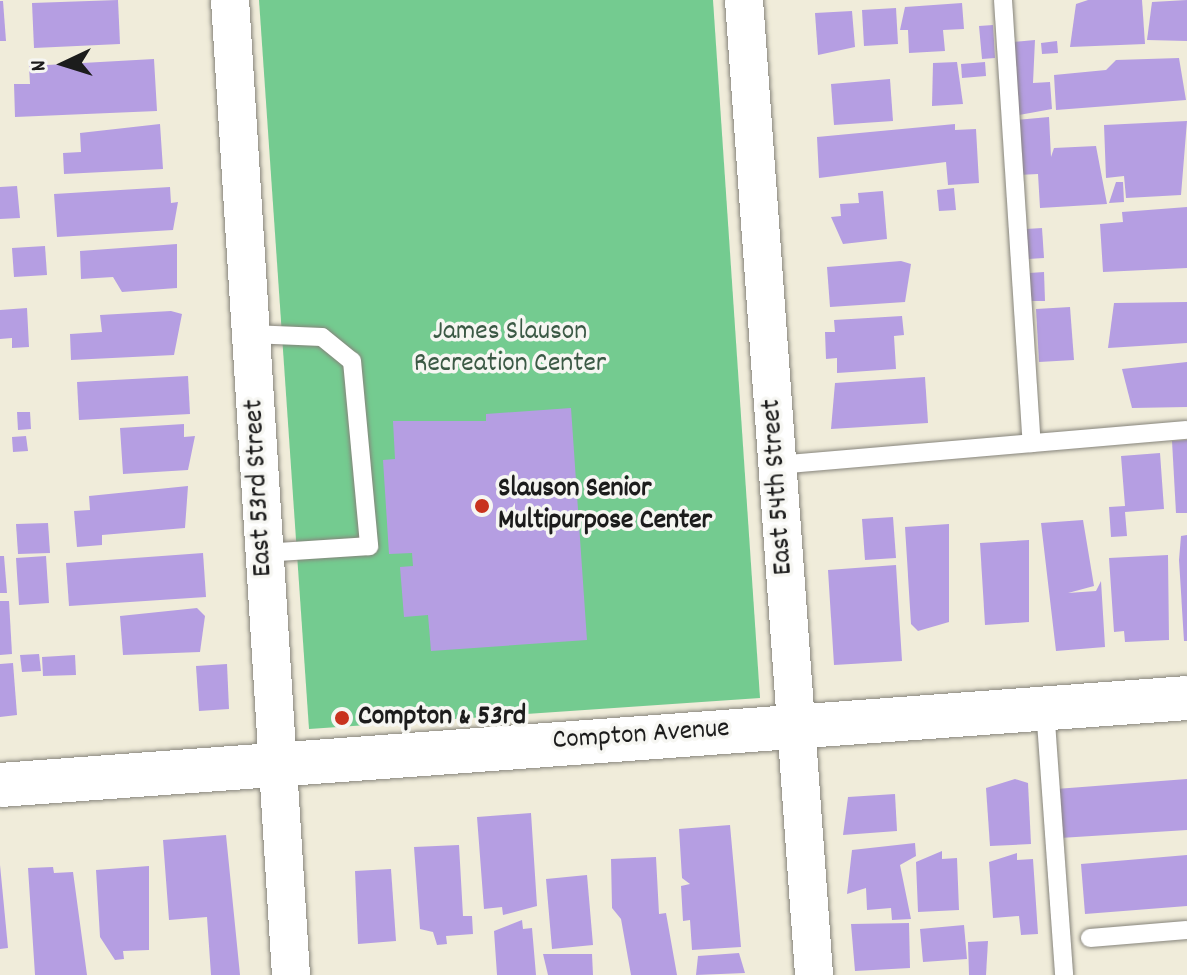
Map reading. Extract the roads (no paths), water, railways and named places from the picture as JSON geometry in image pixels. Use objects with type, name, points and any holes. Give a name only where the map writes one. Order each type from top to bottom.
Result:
[{"type":"main road","name":"Compton Avenue","points":[[0,785],[277,761],[1187,698]]},
{"type":"street","name":"East 53rd Street","points":[[230,0],[291,975]]},
{"type":"street","name":"East 54th Street","points":[[744,0],[814,975]]},
{"type":"lane","points":[[1003,0],[1032,443]]},
{"type":"lane","points":[[251,334],[322,337],[352,361],[369,546],[264,553]]},
{"type":"lane","points":[[777,465],[1187,430]]},
{"type":"lane","points":[[1045,708],[1064,975]]},
{"type":"lane","points":[[1090,938],[1187,930]]},
{"type":"place","name":"Slauson Senior Multipurpose Center","points":[[482,506]]},
{"type":"place","name":"Compton & 53rd","points":[[342,718]]},
{"type":"park label","name":"James Slauson Recreation Center","points":[[510,349]]}]
